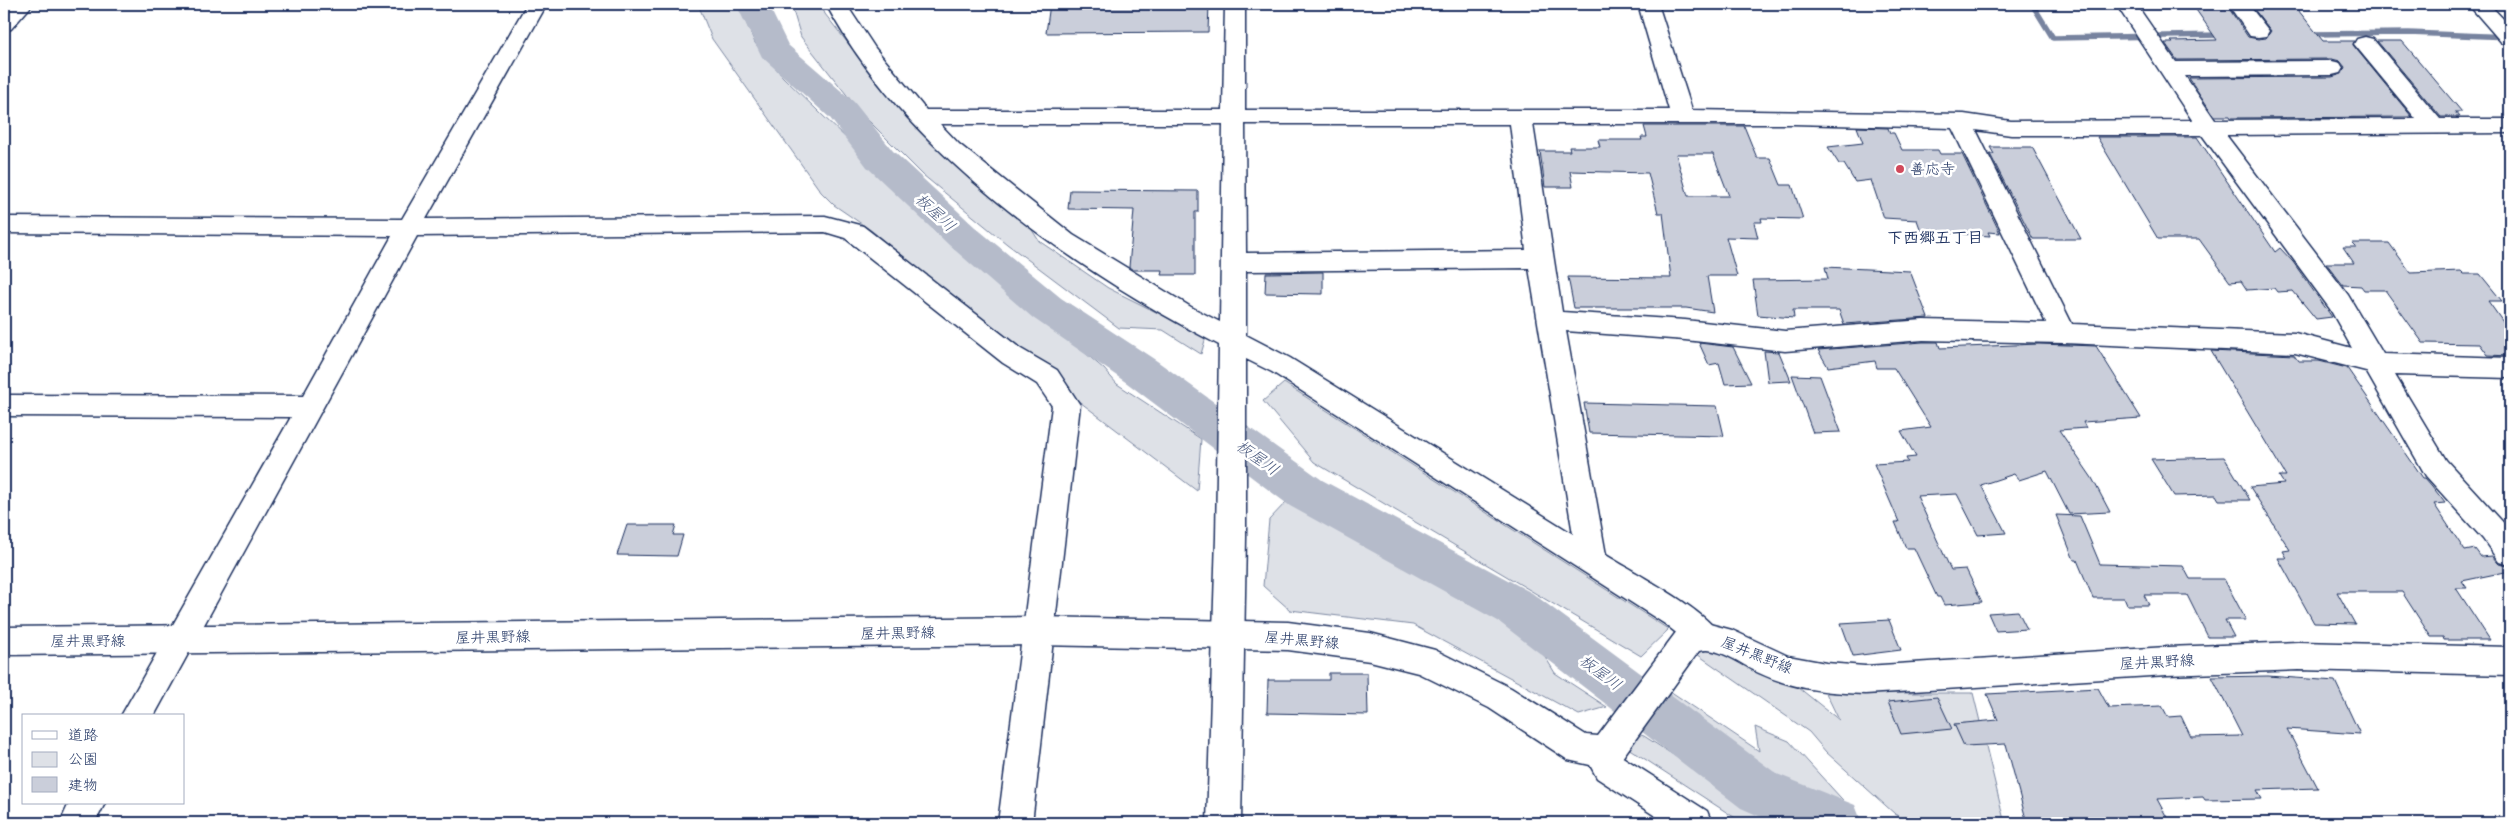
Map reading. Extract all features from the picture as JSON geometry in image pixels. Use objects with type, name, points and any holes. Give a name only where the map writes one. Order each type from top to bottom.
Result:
[{"type":"street","points":[[4,24],[23,4]]},
{"type":"street","points":[[138,714],[311,407],[409,228],[537,4]]},
{"type":"street","points":[[836,4],[867,52],[920,117],[951,149],[1064,241],[1233,345],[1281,364],[1676,614],[1696,639],[1605,750],[1609,767],[1695,823]]},
{"type":"street","points":[[1224,823],[1231,537],[1232,262],[1236,4]]},
{"type":"street","points":[[1648,4],[1683,116]]},
{"type":"street","points":[[2126,4],[2209,128],[2339,302],[2377,364],[2436,468],[2493,530],[2510,553]]},
{"type":"street","points":[[2238,4],[2258,31]]},
{"type":"street","points":[[2478,4],[2510,38]]},
{"type":"street","points":[[2364,44],[2434,126]]},
{"type":"street","points":[[2170,69],[2332,68]]},
{"type":"street","points":[[1520,116],[1540,259],[1592,560]]},
{"type":"street","points":[[920,117],[1683,116],[1960,121],[2011,128],[2510,126]]},
{"type":"street","points":[[1960,121],[2064,333]]},
{"type":"street","points":[[4,225],[409,228],[825,224],[854,232],[1012,356],[1047,376],[1066,405],[1015,823]]},
{"type":"street","points":[[1232,262],[1540,259]]},
{"type":"street","points":[[1552,322],[1685,330],[1785,341],[1923,330],[2064,333],[2295,343],[2377,364],[2510,368]]},
{"type":"street","points":[[4,405],[311,407]]},
{"type":"street","name":"屋井黒野線","points":[[4,641],[179,641],[1037,631],[1288,636],[1370,647],[1424,660],[1500,698],[1580,749],[1605,750]]},
{"type":"street","name":"屋井黒野線","points":[[1696,639],[1722,640],[1786,670],[1821,678],[1864,680],[2167,661],[2298,656],[2510,661]]},
{"type":"street","points":[[77,823],[87,804]]},
{"type":"green space","points":[[698,4],[738,4],[755,43],[783,77],[850,142],[898,194],[1104,369],[1117,384],[1201,439],[1197,491],[1047,377],[872,231],[834,205],[821,192],[712,39]]},
{"type":"green space","points":[[791,4],[821,4],[825,14],[905,116],[970,180],[1027,222],[1039,241],[1108,288],[1206,337],[1201,354],[1163,330],[1119,328],[1007,244],[923,175],[861,113],[801,37]]},
{"type":"green space","points":[[1284,383],[1669,629],[1641,656],[1314,462],[1263,401]]},
{"type":"green space","points":[[1286,502],[1321,513],[1515,607],[1555,673],[1607,707],[1579,715],[1413,625],[1290,610],[1263,586],[1269,520]]},
{"type":"green space","points":[[1700,638],[1753,651],[1839,720],[1826,693],[1973,693],[2004,820],[2010,823],[1909,823],[1895,814],[1826,752],[1809,732],[1691,650]]},
{"type":"green space","points":[[1664,687],[1759,751],[1755,727],[1789,741],[1851,809],[1845,823],[1835,823],[1759,791],[1692,730]]},
{"type":"green space","points":[[1631,732],[1644,736],[1778,823],[1743,823],[1628,748]]},
{"type":"building","points":[[1050,4],[1209,4],[1208,32],[1046,33]]},
{"type":"building","points":[[2192,4],[2226,4],[2248,37],[2258,39],[2266,38],[2271,31],[2250,4],[2294,5],[2323,41],[2354,41],[2353,45],[2412,117],[2231,118],[2230,116],[2214,116],[2189,78],[2332,77],[2342,74],[2345,67],[2340,61],[2332,59],[2177,60],[2165,43],[2173,43],[2171,41],[2217,40]]},
{"type":"building","points":[[2377,41],[2402,41],[2462,112],[2455,112],[2459,117],[2441,117]]},
{"type":"building","points":[[1644,126],[1744,126],[1757,158],[1770,158],[1781,185],[1792,185],[1803,219],[1761,218],[1762,222],[1754,222],[1758,238],[1726,237],[1737,276],[1707,276],[1713,312],[1686,308],[1574,308],[1568,277],[1671,278],[1663,213],[1658,213],[1648,173],[1570,171],[1573,187],[1545,187],[1540,151],[1570,151],[1569,147],[1600,147],[1598,140],[1642,140],[1641,137],[1647,137]],"holes":[[[1676,154],[1713,154],[1729,196],[1688,196]]]},
{"type":"building","points":[[1857,127],[1888,128],[1890,133],[1894,133],[1902,150],[1938,150],[1940,154],[1962,154],[2000,233],[1988,232],[1990,236],[1921,231],[1917,220],[1884,218],[1871,180],[1855,182],[1844,164],[1839,164],[1828,147],[1863,143]]},
{"type":"building","points":[[2097,137],[2197,137],[2275,252],[2280,248],[2293,262],[2332,317],[2316,319],[2293,291],[2277,292],[2274,288],[2247,290],[2241,281],[2230,282],[2199,239],[2158,239]]},
{"type":"building","points":[[1990,147],[2032,147],[2081,239],[2033,239],[1990,154],[1994,154]]},
{"type":"building","points":[[1070,190],[1198,191],[1198,212],[1195,212],[1195,275],[1161,275],[1162,270],[1133,270],[1129,267],[1134,210],[1068,209]]},
{"type":"building","points":[[2352,243],[2389,243],[2411,273],[2461,271],[2464,274],[2480,274],[2502,301],[2488,301],[2510,332],[2510,356],[2488,355],[2480,344],[2423,343],[2385,290],[2364,290],[2361,286],[2343,285],[2326,263],[2354,263],[2343,247],[2356,247]]},
{"type":"building","points":[[1825,267],[1910,271],[1928,318],[1844,324],[1839,310],[1793,310],[1794,318],[1758,315],[1753,280],[1828,279]]},
{"type":"building","points":[[1323,272],[1323,294],[1265,293],[1266,273]]},
{"type":"building","points":[[1938,342],[1940,348],[2039,344],[2096,346],[2141,418],[2083,422],[2086,428],[2059,430],[2092,478],[2110,512],[2069,514],[2047,471],[2019,480],[2014,474],[1981,485],[2006,533],[1978,535],[1957,494],[1917,496],[1951,570],[1966,569],[1982,602],[1944,605],[1940,597],[1937,597],[1914,548],[1906,548],[1895,522],[1899,522],[1874,464],[1908,462],[1906,458],[1916,457],[1901,431],[1931,427],[1894,368],[1877,368],[1875,361],[1828,367],[1818,350]]},
{"type":"building","points":[[1699,343],[1733,347],[1751,383],[1725,384],[1719,363],[1709,365]]},
{"type":"building","points":[[1764,351],[1779,352],[1791,381],[1768,382]]},
{"type":"building","points":[[2211,351],[2294,355],[2298,361],[2319,361],[2347,368],[2423,478],[2425,478],[2445,503],[2434,504],[2465,551],[2475,549],[2481,557],[2492,556],[2499,564],[2510,567],[2510,571],[2462,581],[2467,588],[2456,588],[2490,640],[2444,640],[2443,637],[2431,637],[2402,592],[2337,592],[2355,624],[2314,623],[2278,558],[2287,558],[2283,551],[2290,550],[2250,487],[2284,484],[2279,476],[2286,476]]},
{"type":"building","points":[[1792,375],[1820,376],[1841,432],[1813,433]]},
{"type":"building","points":[[1584,403],[1717,406],[1724,436],[1589,433]]},
{"type":"building","points":[[2224,457],[2250,500],[2219,500],[2216,495],[2174,496],[2151,459]]},
{"type":"building","points":[[2056,515],[2080,516],[2100,564],[2183,566],[2190,579],[2224,579],[2246,620],[2225,620],[2234,637],[2208,637],[2187,595],[2144,595],[2149,605],[2127,605],[2124,598],[2093,598],[2077,560],[2074,560]]},
{"type":"building","points":[[627,525],[676,525],[673,535],[683,535],[677,556],[617,555]]},
{"type":"building","points":[[2018,611],[2027,629],[1996,631],[1988,613]]},
{"type":"building","points":[[1889,620],[1901,650],[1853,656],[1841,623]]},
{"type":"building","points":[[1329,673],[1367,673],[1368,715],[1267,713],[1268,680],[1329,680]]},
{"type":"building","points":[[2268,676],[2335,681],[2360,734],[2287,729],[2318,788],[2257,790],[2262,799],[2205,800],[2203,797],[2157,799],[2170,823],[2027,823],[2006,744],[1964,746],[1954,724],[1998,720],[1987,694],[2098,688],[2109,708],[2162,706],[2168,717],[2181,716],[2191,737],[2242,736],[2212,677]]},
{"type":"building","points":[[1937,697],[1952,729],[1901,734],[1888,702]]},
{"type":"waterway","name":"板屋川","points":[[752,4],[774,50],[842,110],[880,159],[962,236],[1047,308],[1142,372],[1306,493],[1515,607],[1759,791],[1836,823]]},
{"type":"waterway","points":[[2032,4],[2053,38],[2222,35]]},
{"type":"waterway","points":[[2308,34],[2409,33],[2510,37]]},
{"type":"place","name":"善応寺","points":[[1900,169]]},
{"type":"district","name":"下西郷五丁目","points":[[1935,237]]}]
